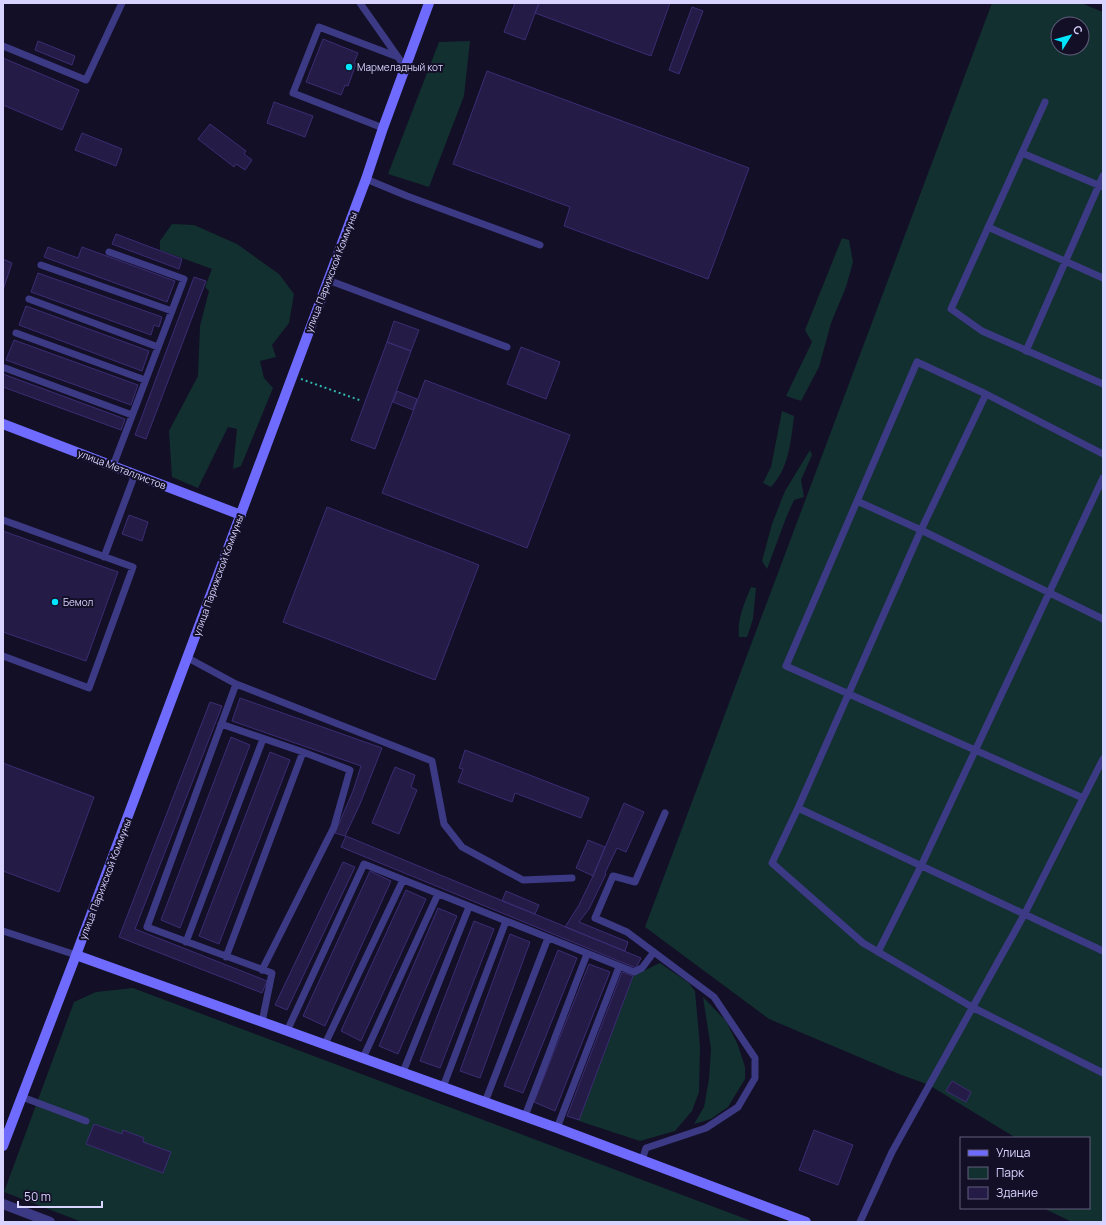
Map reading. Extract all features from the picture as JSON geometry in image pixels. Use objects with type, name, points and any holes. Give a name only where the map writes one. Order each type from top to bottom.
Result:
[{"type":"main road","name":"улица Парижской Коммуны","points":[[3,1146],[188,658],[366,179],[429,3]]},
{"type":"main road","name":"улица Металлистов","points":[[3,424],[241,515]]},
{"type":"main road","points":[[76,955],[525,1116],[806,1222]]},
{"type":"street","points":[[3,1204],[50,1222]]},
{"type":"lane","points":[[3,46],[86,80],[122,3]]},
{"type":"lane","points":[[360,3],[405,67]]},
{"type":"lane","points":[[383,128],[294,94],[319,27],[398,57]]},
{"type":"lane","points":[[1045,102],[951,309],[982,331],[1103,384]]},
{"type":"lane","points":[[1022,153],[1101,186]]},
{"type":"lane","points":[[1026,351],[1065,262],[1101,186],[1103,176]]},
{"type":"lane","points":[[366,179],[407,196],[540,245]]},
{"type":"lane","points":[[988,227],[1103,278]]},
{"type":"lane","points":[[109,252],[184,279],[113,466]]},
{"type":"lane","points":[[41,265],[172,311]]},
{"type":"lane","points":[[328,280],[507,347]]},
{"type":"lane","points":[[28,299],[158,347]]},
{"type":"lane","points":[[16,332],[145,380]]},
{"type":"lane","points":[[1083,798],[786,666],[917,362],[986,394],[1103,454]]},
{"type":"lane","points":[[5,368],[132,415]]},
{"type":"lane","points":[[986,394],[921,530],[772,864],[863,943],[972,1007],[1103,1073]]},
{"type":"lane","points":[[104,557],[135,474]]},
{"type":"lane","points":[[878,952],[921,866],[1103,478]]},
{"type":"lane","points":[[857,501],[921,530],[1103,619]]},
{"type":"lane","points":[[3,520],[133,567],[89,688],[3,656]]},
{"type":"lane","points":[[188,658],[236,684],[432,761],[444,824],[462,846],[523,880],[572,878]]},
{"type":"lane","points":[[236,684],[147,927],[272,973],[262,1022]]},
{"type":"lane","points":[[221,724],[350,770],[334,826],[262,970]]},
{"type":"lane","points":[[186,942],[263,739]]},
{"type":"lane","points":[[226,956],[303,752]]},
{"type":"lane","points":[[860,1222],[892,1152],[1024,915],[1103,759]]},
{"type":"lane","points":[[798,808],[1103,951]]},
{"type":"lane","points":[[642,1160],[646,1148],[706,1128],[738,1107],[755,1078],[754,1058],[714,997],[627,932],[595,918],[613,876],[635,882],[666,813]]},
{"type":"lane","points":[[288,1031],[364,864],[634,972],[642,968],[654,952]]},
{"type":"lane","points":[[325,1044],[403,880]]},
{"type":"lane","points":[[363,1058],[438,894]]},
{"type":"lane","points":[[402,1072],[470,906]]},
{"type":"lane","points":[[443,1087],[506,921]]},
{"type":"lane","points":[[3,931],[76,955]]},
{"type":"lane","points":[[485,1102],[548,938]]},
{"type":"lane","points":[[525,1116],[587,954]]},
{"type":"lane","points":[[557,1128],[619,967]]},
{"type":"lane","points":[[22,1097],[86,1121]]},
{"type":"path","points":[[292,376],[362,401]]},
{"type":"green space","points":[[992,3],[1081,3],[1103,12],[1103,1222],[1072,1222],[1045,1209],[1090,1209],[1090,1137],[1014,1137],[929,1085],[899,1074],[769,1019],[645,927]]},
{"type":"green space","points":[[470,41],[464,96],[429,187],[388,174],[439,42]]},
{"type":"green space","points":[[172,224],[194,225],[237,244],[279,274],[294,294],[289,323],[272,345],[276,357],[260,361],[264,378],[273,388],[241,466],[233,469],[237,429],[228,427],[198,488],[172,477],[169,431],[198,376],[200,326],[209,291],[205,287],[212,269],[160,250],[160,241]]},
{"type":"green space","points":[[842,238],[849,240],[853,262],[846,287],[831,323],[819,367],[801,401],[786,396],[812,342],[805,330]]},
{"type":"green space","points":[[782,411],[794,416],[792,435],[788,454],[782,471],[771,487],[763,483],[771,467]]},
{"type":"green space","points":[[810,450],[812,455],[801,480],[804,497],[794,500],[767,569],[762,561],[772,524],[785,491]]},
{"type":"green space","points":[[751,587],[756,588],[753,619],[747,637],[739,637],[740,618]]},
{"type":"green space","points":[[660,963],[689,983],[695,991],[700,1047],[699,1092],[692,1111],[675,1131],[640,1141],[579,1120],[633,976]]},
{"type":"green space","points":[[133,988],[754,1222],[82,1222],[4,1192],[74,1002],[96,992]]},
{"type":"green space","points":[[703,997],[726,1021],[738,1045],[745,1067],[745,1079],[728,1107],[711,1119],[694,1124],[704,1107],[709,1079],[711,1049]]},
{"type":"building","points":[[515,3],[539,3],[525,40],[504,32]]},
{"type":"building","points":[[539,3],[670,3],[651,56],[535,13]]},
{"type":"building","points":[[692,7],[703,11],[679,74],[669,70]]},
{"type":"building","points":[[323,39],[358,53],[354,63],[356,64],[348,86],[345,85],[341,95],[306,82]]},
{"type":"building","points":[[38,41],[75,56],[72,65],[35,50]]},
{"type":"building","points":[[3,58],[79,90],[62,130],[3,105]]},
{"type":"building","points":[[487,71],[749,168],[708,279],[564,226],[570,207],[453,164]]},
{"type":"building","points":[[274,102],[313,116],[305,137],[267,123]]},
{"type":"building","points":[[210,124],[246,151],[244,154],[252,160],[245,170],[236,164],[234,167],[198,139]]},
{"type":"building","points":[[82,133],[122,149],[116,166],[75,150]]},
{"type":"building","points":[[116,234],[182,259],[179,269],[112,244]]},
{"type":"building","points":[[48,247],[78,258],[82,247],[175,281],[167,302],[44,257]]},
{"type":"building","points":[[3,259],[12,263],[3,290]]},
{"type":"building","points":[[38,273],[162,317],[159,327],[154,325],[151,335],[31,292]]},
{"type":"building","points":[[194,277],[206,281],[146,439],[135,435]]},
{"type":"building","points":[[26,306],[149,351],[142,371],[19,325]]},
{"type":"building","points":[[394,321],[419,330],[411,351],[387,342]]},
{"type":"building","points":[[14,340],[138,385],[131,405],[6,360]]},
{"type":"building","points":[[387,342],[411,351],[375,449],[351,440]]},
{"type":"building","points":[[521,347],[560,362],[546,399],[507,384]]},
{"type":"building","points":[[3,374],[125,419],[121,430],[3,387]]},
{"type":"building","points":[[425,380],[570,435],[527,548],[382,493]]},
{"type":"building","points":[[397,391],[417,399],[413,410],[393,402]]},
{"type":"building","points":[[327,507],[479,565],[435,680],[283,622]]},
{"type":"building","points":[[129,515],[148,522],[142,541],[122,534]]},
{"type":"building","name":"Бемол","points":[[3,531],[118,572],[86,661],[3,632]]},
{"type":"building","points":[[240,698],[382,748],[360,804],[345,836],[335,833],[353,791],[361,766],[232,721]]},
{"type":"building","points":[[210,702],[222,706],[135,929],[267,981],[262,993],[119,937]]},
{"type":"building","points":[[231,737],[250,745],[180,928],[161,920]]},
{"type":"building","points":[[465,750],[589,798],[581,818],[515,793],[512,802],[458,782],[463,769],[459,768]]},
{"type":"building","points":[[270,752],[290,760],[219,944],[199,936]]},
{"type":"building","points":[[3,763],[94,797],[59,892],[3,871]]},
{"type":"building","points":[[395,767],[415,775],[411,787],[417,790],[399,834],[372,823]]},
{"type":"building","points":[[624,803],[644,812],[626,852],[617,848],[589,909],[579,922],[628,942],[625,951],[565,927],[579,905],[593,876]]},
{"type":"building","points":[[346,836],[641,958],[636,968],[341,847]]},
{"type":"building","points":[[588,840],[605,847],[593,876],[576,868]]},
{"type":"building","points":[[343,862],[355,867],[287,1010],[275,1005]]},
{"type":"building","points":[[370,871],[391,881],[325,1026],[303,1016]]},
{"type":"building","points":[[406,890],[426,899],[361,1041],[341,1031]]},
{"type":"building","points":[[506,891],[539,905],[535,914],[502,901]]},
{"type":"building","points":[[438,908],[457,916],[398,1054],[379,1046]]},
{"type":"building","points":[[474,921],[494,929],[440,1068],[420,1061]]},
{"type":"building","points":[[510,934],[530,942],[480,1078],[460,1071]]},
{"type":"building","points":[[558,950],[577,958],[523,1093],[504,1086]]},
{"type":"building","points":[[589,964],[610,972],[555,1111],[534,1102]]},
{"type":"building","points":[[622,972],[633,976],[579,1120],[567,1116]]},
{"type":"building","points":[[952,1081],[971,1092],[966,1102],[946,1091]]},
{"type":"building","points":[[94,1124],[122,1134],[123,1130],[144,1138],[143,1142],[171,1152],[163,1173],[86,1144]]},
{"type":"building","points":[[814,1130],[853,1145],[838,1185],[799,1170]]},
{"type":"place","name":"Мармеладный кот","points":[[349,67]]},
{"type":"place","name":"Бемол","points":[[55,602]]}]
